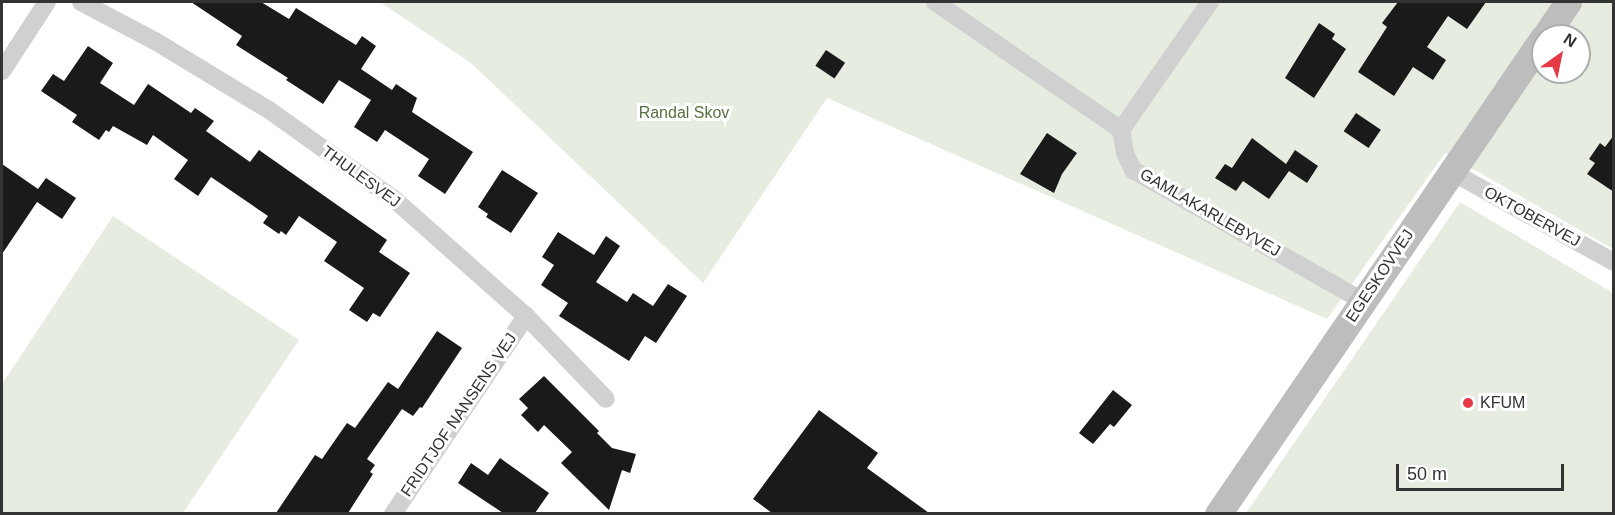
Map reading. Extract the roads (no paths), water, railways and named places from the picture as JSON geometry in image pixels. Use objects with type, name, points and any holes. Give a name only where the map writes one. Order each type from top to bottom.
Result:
[{"type":"street","points":[[2,71],[47,2]]},
{"type":"street","name":"THULESVEJ","points":[[81,2],[155,41],[269,110],[394,199],[526,316],[606,399]]},
{"type":"street","points":[[935,2],[1121,130],[1210,2]]},
{"type":"street","name":"EGESKOVVEJ","points":[[1553,24],[1568,2]]},
{"type":"street","name":"EGESKOVVEJ","points":[[1218,513],[1531,56]]},
{"type":"street","name":"GAMLAKARLEBYVEJ","points":[[1121,130],[1125,153],[1134,170],[1363,301]]},
{"type":"street","name":"OKTOBERVEJ","points":[[1452,172],[1614,262]]},
{"type":"street","name":"FRIDTJOF NANSENS VEJ","points":[[393,513],[526,316]]},
{"type":"place","name":"KFUM","points":[[1468,403]]},
{"type":"park label","name":"Randal Skov","points":[[684,113]]}]
